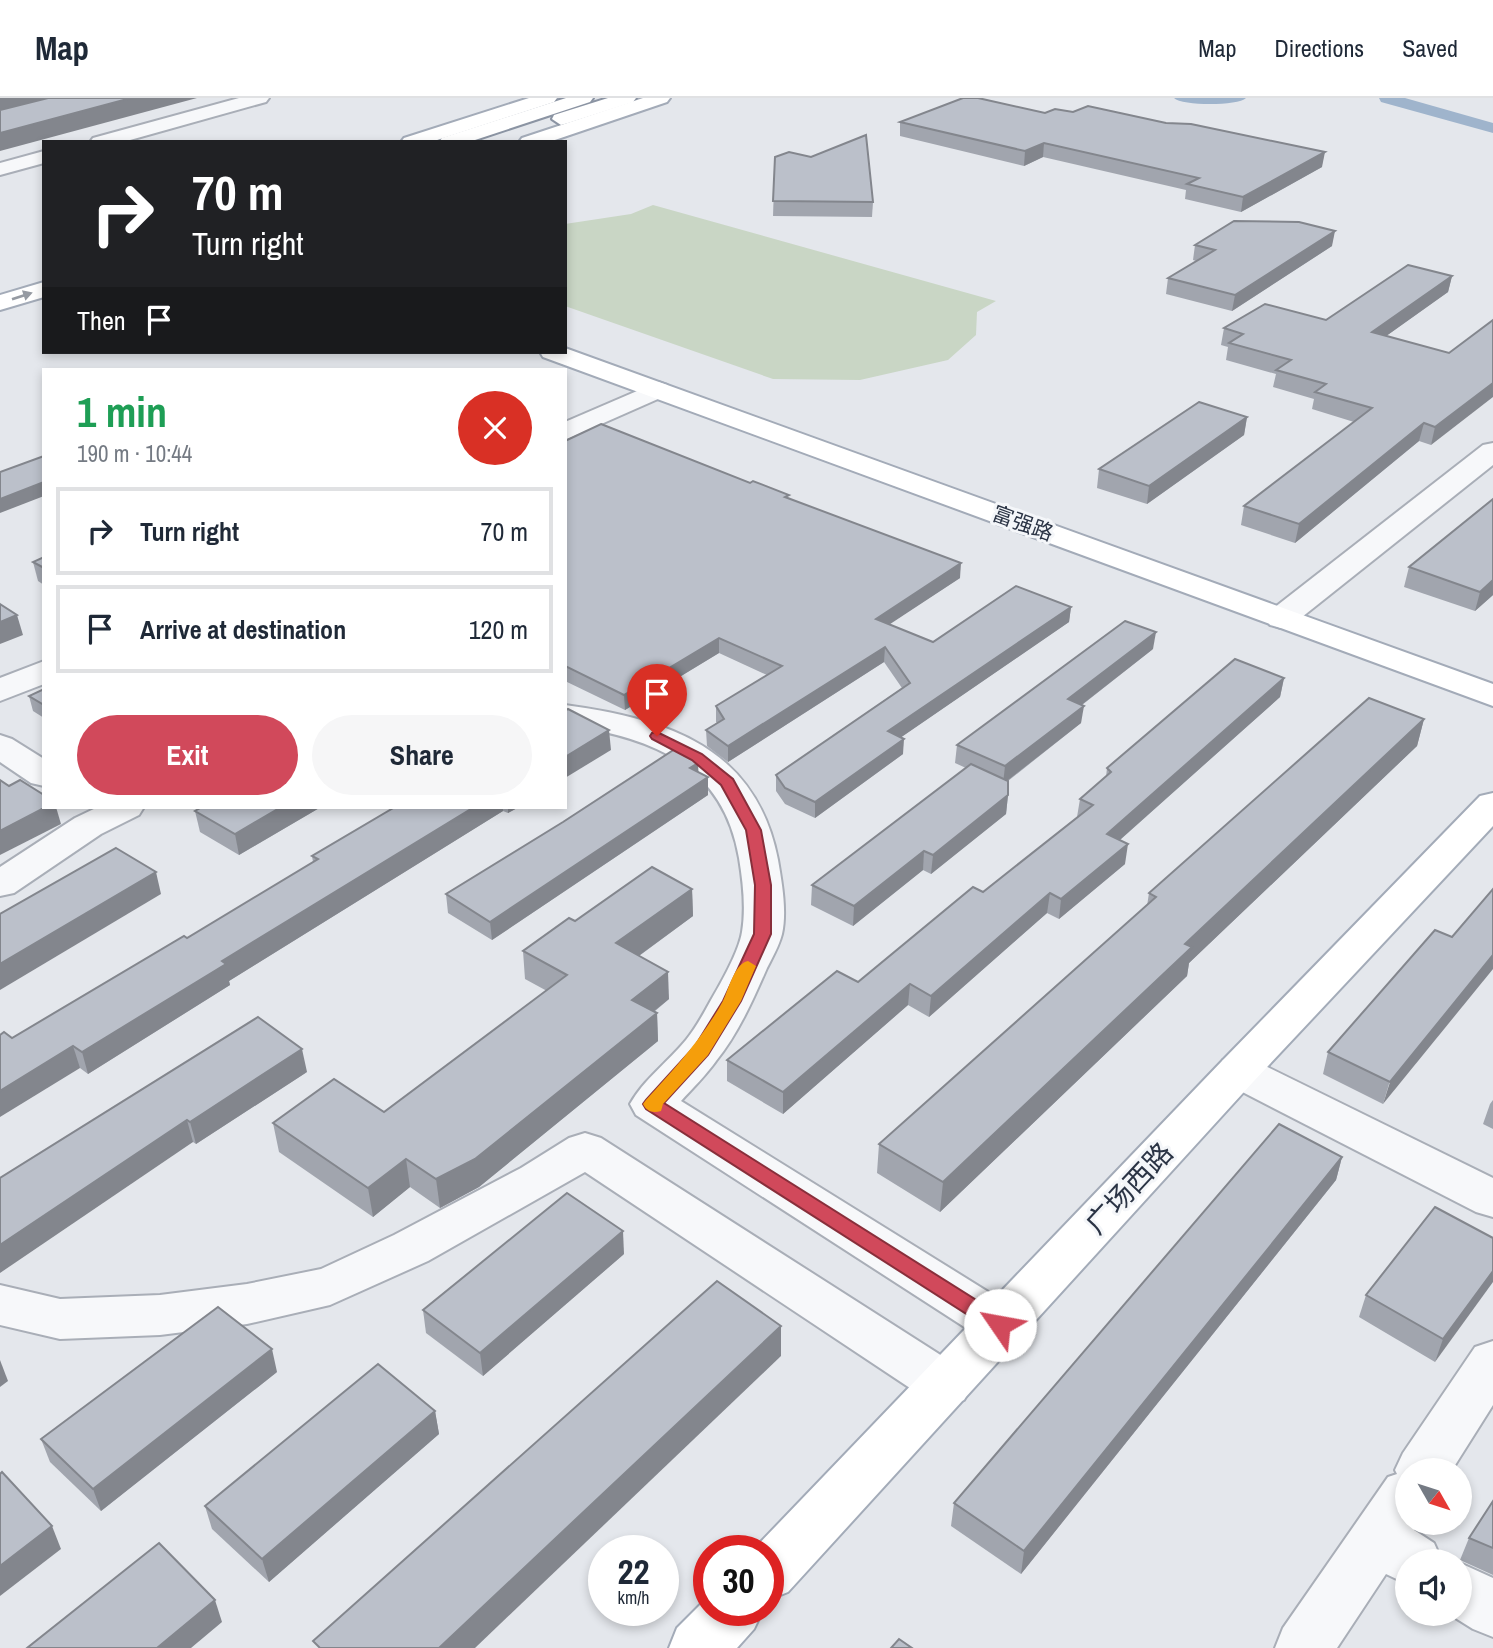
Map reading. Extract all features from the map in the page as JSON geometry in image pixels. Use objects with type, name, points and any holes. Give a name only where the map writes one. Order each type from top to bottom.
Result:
[{"type":"main road","points":[[417,140],[548,98]]},
{"type":"main road","points":[[455,140],[584,98]]},
{"type":"main road","points":[[498,140],[627,98]]},
{"type":"main road","points":[[535,140],[661,98]]},
{"type":"main road","points":[[0,284],[42,272]]},
{"type":"main road","points":[[0,303],[42,290]]},
{"type":"main road","name":"富强路","points":[[567,345],[1289,612],[1493,696]]},
{"type":"main road","name":"富强路","points":[[558,354],[1289,612],[1493,679]]},
{"type":"main road","name":"广场西路","points":[[784,1557],[1238,1071],[1493,804]]},
{"type":"main road","points":[[698,1648],[719,1626]]},
{"type":"street","points":[[107,140],[260,98]]},
{"type":"street","points":[[0,169],[42,158]]},
{"type":"street","points":[[567,431],[658,390]]},
{"type":"street","points":[[1289,612],[1493,451]]},
{"type":"street","points":[[0,691],[42,672]]},
{"type":"street","points":[[567,715],[601,720],[657,736],[697,757],[727,782],[754,830],[763,885],[762,934],[732,1001],[702,1051],[652,1104],[1000,1325]]},
{"type":"street","points":[[0,746],[42,774]]},
{"type":"street","points":[[0,884],[108,810]]},
{"type":"street","points":[[1238,1071],[1493,1199]]},
{"type":"street","points":[[0,1305],[60,1320],[160,1315],[247,1304],[330,1286],[423,1242],[537,1180],[585,1150],[946,1385]]},
{"type":"street","points":[[1430,1458],[1493,1362]]},
{"type":"street","points":[[1304,1648],[1397,1535]]},
{"type":"street","points":[[1472,1597],[1493,1610]]},
{"type":"green space","points":[[653,205],[996,301],[977,312],[976,335],[948,360],[860,380],[773,379],[567,307],[567,224],[631,214]]},
{"type":"building","points":[[48,98],[131,98],[0,133],[0,110]]},
{"type":"building","points":[[963,98],[978,98],[1045,113],[1055,109],[1073,112],[1088,106],[1325,152],[1243,197],[1187,184],[1199,178],[1044,143],[1025,151],[900,122]]},
{"type":"building","points":[[866,135],[873,202],[773,201],[775,157],[789,152],[811,157]]},
{"type":"building","points":[[1234,221],[1299,222],[1335,231],[1235,295],[1168,278],[1215,250],[1195,245]]},
{"type":"building","points":[[1408,265],[1452,276],[1372,332],[1449,353],[1493,320],[1493,383],[1435,427],[1424,423],[1299,524],[1244,506],[1372,408],[1315,392],[1326,384],[1276,370],[1291,360],[1229,343],[1243,334],[1224,328],[1265,304],[1326,320]]},
{"type":"building","points":[[1199,402],[1247,417],[1149,486],[1099,469]]},
{"type":"building","points":[[601,424],[961,563],[876,619],[933,642],[1016,586],[1071,607],[888,731],[904,739],[815,802],[785,788],[776,775],[910,683],[885,647],[728,746],[706,730],[724,719],[716,706],[782,666],[719,638],[624,695],[567,667],[567,440]]},
{"type":"building","points":[[42,457],[42,483],[0,499],[0,472]]},
{"type":"building","points":[[1493,499],[1493,580],[1480,592],[1409,567]]},
{"type":"building","points":[[42,558],[42,567],[33,562]]},
{"type":"building","points":[[0,604],[17,615],[0,622]]},
{"type":"building","points":[[1125,621],[1156,632],[1068,699],[1084,706],[1005,766],[957,745]]},
{"type":"building","points":[[1235,659],[1284,678],[1107,834],[1128,844],[1061,899],[1050,893],[931,996],[910,984],[783,1092],[727,1060],[837,971],[858,982],[973,887],[983,892],[1093,805],[1080,799],[1111,772],[1107,768]]},
{"type":"building","points":[[42,690],[42,704],[29,696]]},
{"type":"building","points":[[1369,698],[1424,719],[1185,944],[1192,947],[943,1182],[879,1144],[1156,897],[1149,893]]},
{"type":"building","points":[[568,709],[609,730],[567,756]]},
{"type":"building","points":[[678,747],[698,763],[690,768],[708,777],[490,922],[446,894],[563,822]]},
{"type":"building","points":[[971,764],[1008,781],[1008,795],[933,855],[924,851],[854,906],[812,885]]},
{"type":"building","points":[[0,780],[9,786],[20,780],[42,794],[42,809],[0,831]]},
{"type":"building","points":[[198,809],[278,809],[235,834],[195,811]]},
{"type":"building","points":[[392,809],[471,809],[222,961],[226,964],[82,1052],[73,1046],[0,1091],[0,1035],[4,1032],[12,1038],[184,936],[187,938],[318,859],[312,856]]},
{"type":"building","points":[[116,848],[156,872],[0,964],[0,914]]},
{"type":"building","points":[[652,867],[692,889],[616,943],[668,972],[632,1000],[657,1013],[475,1159],[436,1179],[406,1159],[368,1188],[273,1123],[334,1079],[384,1112],[567,975],[523,951],[569,918],[575,921]]},
{"type":"building","points":[[1493,889],[1493,955],[1390,1082],[1328,1052],[1435,930],[1452,937]]},
{"type":"building","points":[[258,1017],[302,1049],[190,1122],[187,1120],[0,1245],[0,1178]]},
{"type":"building","points":[[1279,1124],[1342,1157],[1024,1551],[954,1503]]},
{"type":"building","points":[[567,1193],[623,1231],[480,1353],[423,1310]]},
{"type":"building","points":[[1435,1207],[1493,1238],[1493,1271],[1443,1339],[1366,1295]]},
{"type":"building","points":[[717,1281],[781,1326],[439,1648],[320,1648],[313,1641]]},
{"type":"building","points":[[218,1307],[272,1349],[93,1489],[41,1439]]},
{"type":"building","points":[[378,1364],[435,1411],[262,1559],[205,1506]]},
{"type":"building","points":[[2,1472],[52,1526],[0,1566],[0,1474]]},
{"type":"building","points":[[1493,1501],[1493,1548],[1469,1538]]},
{"type":"building","points":[[159,1543],[215,1600],[157,1648],[27,1648]]},
{"type":"building","points":[[899,1639],[912,1648],[891,1648]]},
{"type":"waterway","points":[[1182,98],[1238,98]]},
{"type":"waterway","points":[[1387,98],[1493,128]]},
{"type":"slow traffic","points":[[655,1106],[652,1104],[702,1051],[732,1001],[748,966]]},
{"type":"route","points":[[657,736],[697,757],[727,782],[754,830],[763,885],[762,934],[732,1001],[702,1051],[652,1104],[1000,1325]]}]
